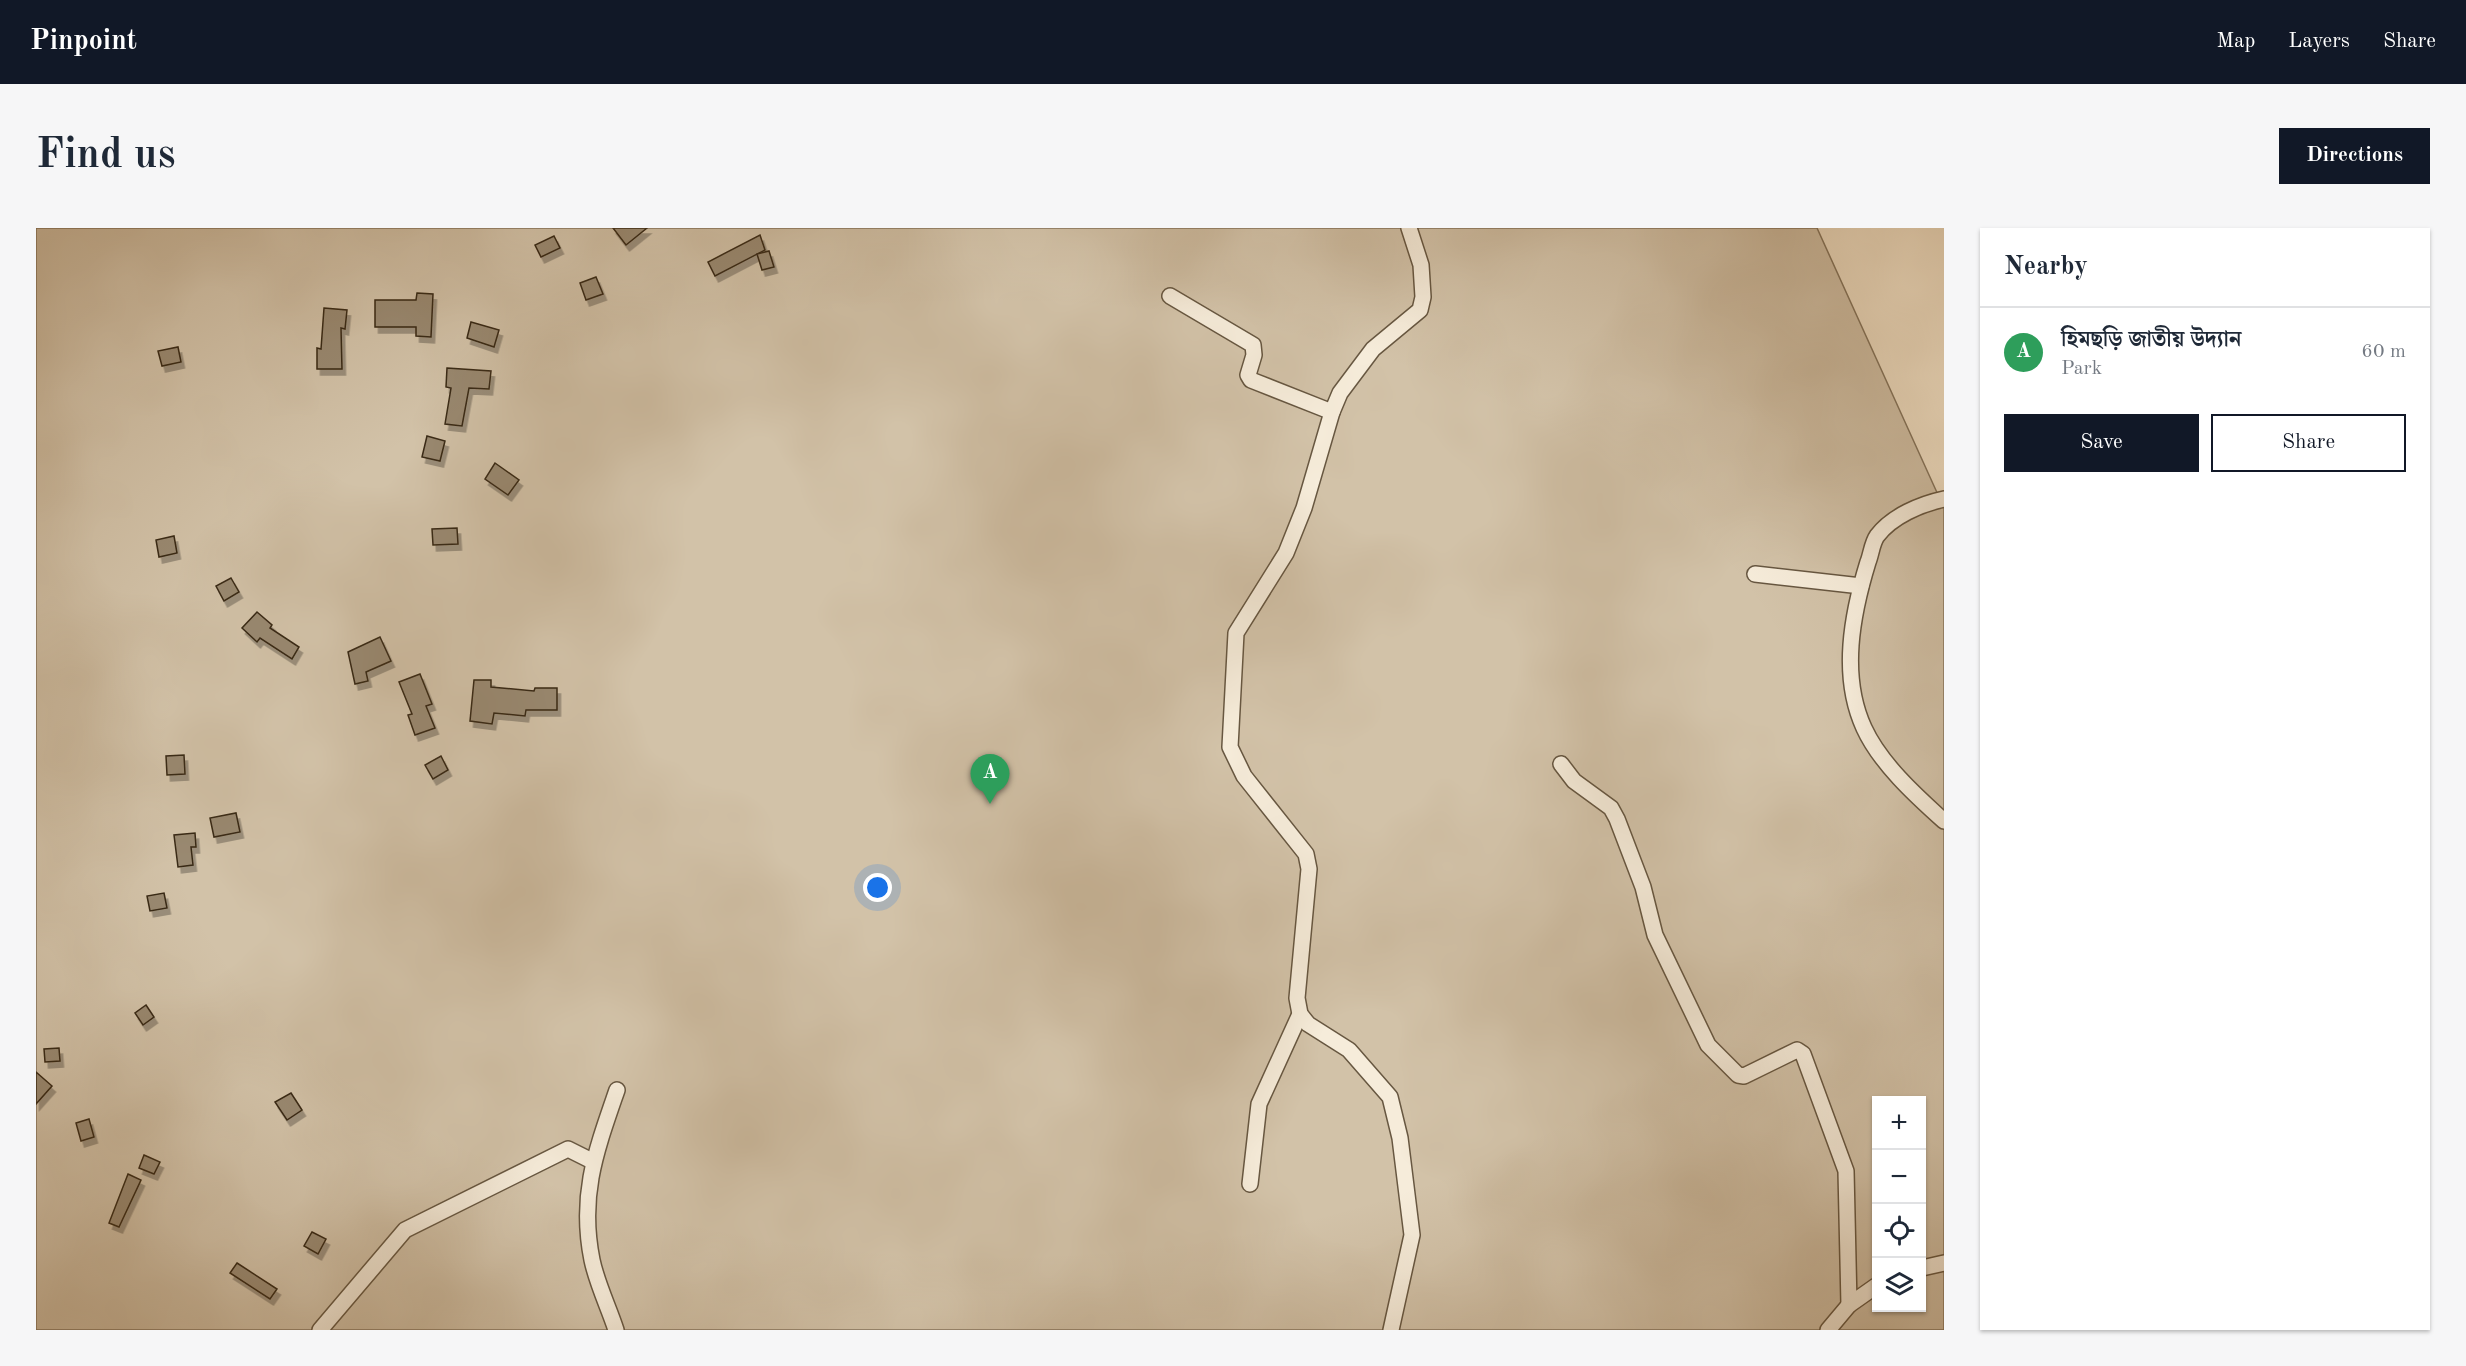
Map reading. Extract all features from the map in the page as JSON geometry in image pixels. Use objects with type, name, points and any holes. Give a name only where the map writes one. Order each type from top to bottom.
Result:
[{"type":"street","points":[[1390,1330],[1412,1235],[1400,1138],[1390,1097],[1349,1050],[1308,1024],[1300,1014],[1297,998],[1309,869],[1306,854],[1244,776],[1230,747],[1233,653],[1236,633],[1286,553],[1304,508],[1332,412],[1340,393],[1373,349],[1420,310],[1424,297],[1421,265],[1409,228]]},
{"type":"street","points":[[1170,296],[1253,345],[1254,355],[1248,375],[1251,380],[1332,412]]},
{"type":"street","points":[[1944,499],[1926,503],[1904,514],[1876,537],[1861,586],[1850,655],[1852,695],[1864,729],[1905,787],[1944,821]]},
{"type":"street","points":[[1755,574],[1861,586]]},
{"type":"street","points":[[1561,764],[1574,781],[1611,808],[1617,819],[1643,887],[1655,935],[1708,1045],[1738,1075],[1744,1076],[1797,1050],[1803,1054],[1846,1171],[1849,1305]]},
{"type":"street","points":[[1250,1184],[1259,1104],[1300,1014]]},
{"type":"street","points":[[616,1330],[592,1261],[586,1201],[592,1161],[617,1090]]},
{"type":"street","points":[[320,1330],[405,1230],[568,1149],[592,1161]]},
{"type":"street","points":[[1926,1267],[1944,1263]]},
{"type":"street","points":[[1828,1330],[1849,1305],[1872,1289]]},
{"type":"shaded area","points":[[36,228],[1817,228],[1944,508],[1944,1330],[36,1330]]},
{"type":"building","points":[[613,228],[647,228],[626,245]]},
{"type":"building","points":[[760,235],[765,250],[715,276],[708,262]]},
{"type":"building","points":[[554,236],[560,248],[541,257],[535,245]]},
{"type":"building","points":[[769,251],[774,267],[762,270],[757,254]]},
{"type":"building","points":[[596,277],[603,294],[586,300],[580,283]]},
{"type":"building","points":[[417,293],[433,294],[431,337],[416,336],[416,327],[375,327],[375,300],[416,300]]},
{"type":"building","points":[[324,308],[347,310],[345,329],[341,328],[342,369],[317,369],[317,348],[321,349]]},
{"type":"building","points":[[471,322],[499,330],[494,347],[467,338]]},
{"type":"building","points":[[178,347],[181,362],[162,366],[158,351]]},
{"type":"building","points":[[447,368],[491,371],[489,389],[469,388],[462,426],[445,424],[451,388],[446,387]]},
{"type":"building","points":[[427,436],[445,441],[440,461],[422,457]]},
{"type":"building","points":[[495,463],[519,480],[508,495],[485,479]]},
{"type":"building","points":[[457,528],[458,544],[433,545],[432,529]]},
{"type":"building","points":[[174,536],[177,553],[159,557],[156,540]]},
{"type":"building","points":[[231,578],[239,592],[224,601],[216,586]]},
{"type":"building","points":[[257,612],[272,625],[270,628],[299,647],[292,659],[260,638],[257,642],[242,628]]},
{"type":"building","points":[[380,637],[391,661],[366,672],[368,681],[355,684],[348,652]]},
{"type":"building","points":[[420,674],[432,704],[426,706],[435,728],[415,735],[408,715],[412,714],[399,682]]},
{"type":"building","points":[[474,680],[491,680],[491,687],[534,691],[535,688],[557,688],[557,710],[526,710],[525,716],[494,713],[492,724],[470,721]]},
{"type":"building","points":[[184,755],[185,774],[167,775],[166,756]]},
{"type":"building","points":[[441,756],[448,770],[433,779],[425,765]]},
{"type":"building","points":[[236,813],[240,832],[214,837],[210,818]]},
{"type":"building","points":[[195,833],[196,847],[191,847],[193,865],[178,867],[174,835]]},
{"type":"building","points":[[164,893],[167,908],[150,911],[147,896]]},
{"type":"building","points":[[146,1005],[154,1017],[143,1025],[135,1013]]},
{"type":"building","points":[[59,1048],[60,1061],[45,1062],[44,1049]]},
{"type":"building","points":[[36,1072],[52,1086],[36,1104]]},
{"type":"building","points":[[291,1093],[302,1110],[287,1120],[275,1102]]},
{"type":"building","points":[[89,1119],[94,1137],[81,1141],[76,1123]]},
{"type":"building","points":[[144,1155],[160,1162],[154,1174],[139,1168]]},
{"type":"building","points":[[128,1174],[141,1180],[119,1227],[109,1223]]},
{"type":"building","points":[[312,1232],[326,1239],[318,1254],[304,1246]]},
{"type":"building","points":[[237,1263],[277,1289],[270,1299],[230,1273]]},
{"type":"place","name":"হিমছড়ি জাতীয় উদ্যান","points":[[990,804]]}]
